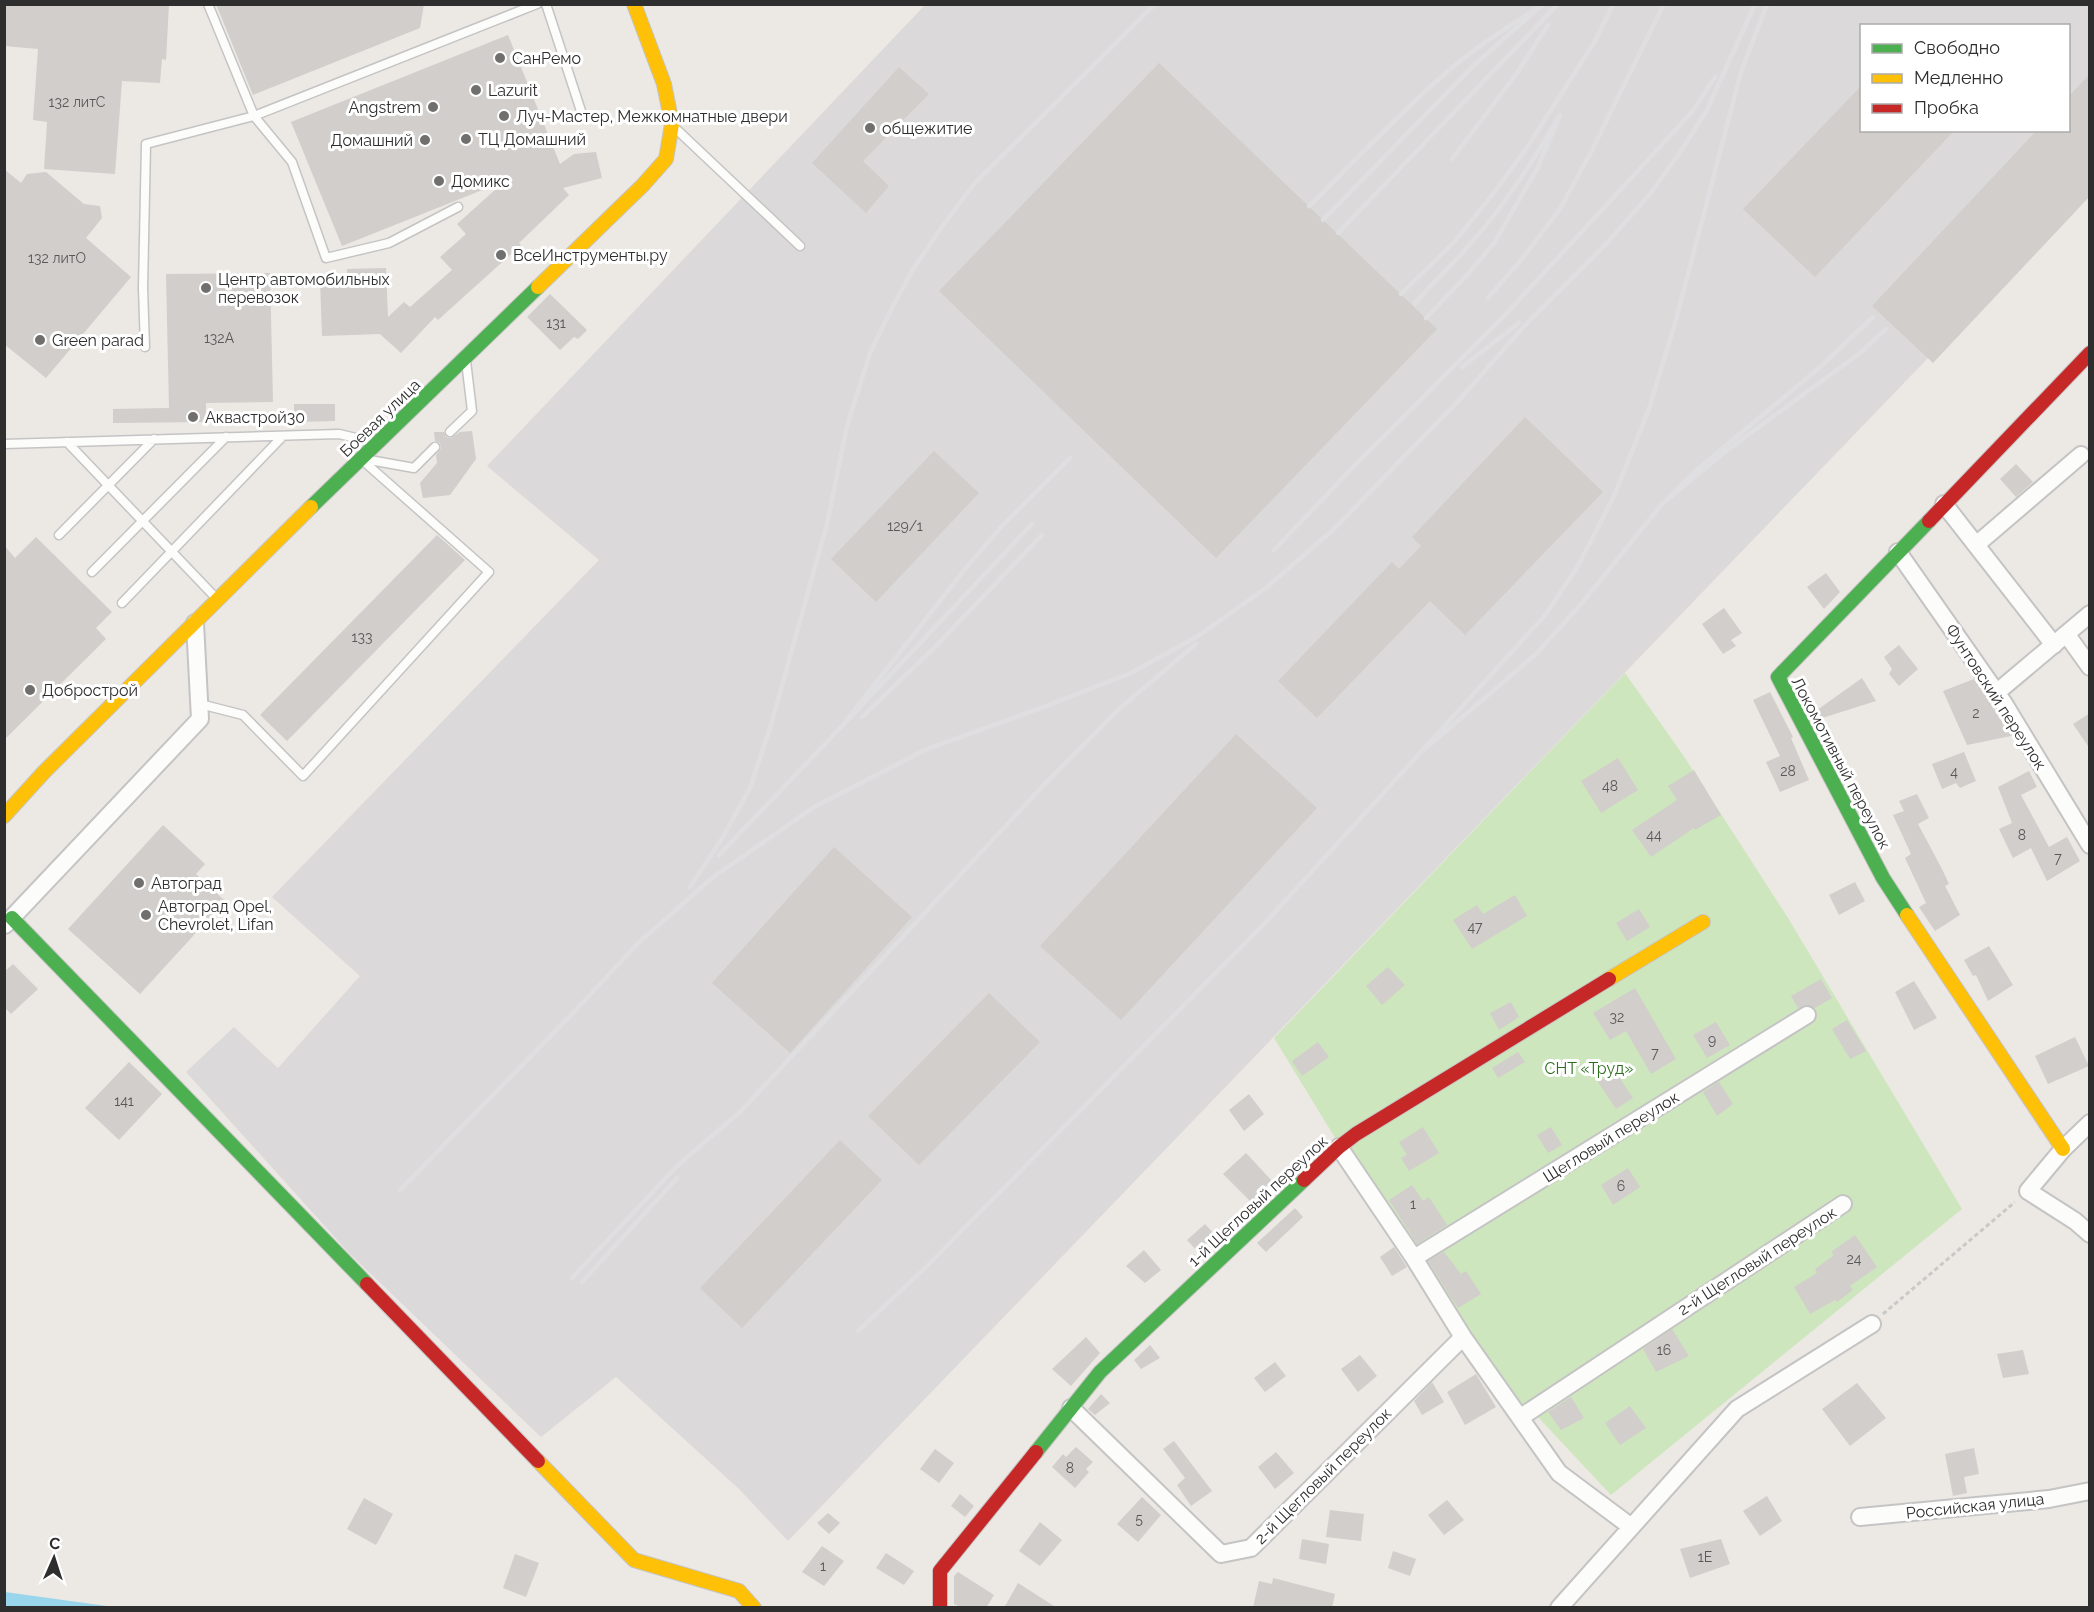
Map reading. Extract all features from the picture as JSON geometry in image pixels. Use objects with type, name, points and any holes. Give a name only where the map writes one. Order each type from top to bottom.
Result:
[{"type":"street","name":"Боевая улица","points":[[4,816],[44,772],[376,443],[643,185],[666,159],[672,124],[664,84],[634,4]]},
{"type":"street","name":"Локомотивный переулок","points":[[2064,1149],[1883,878],[1778,677],[2090,353]]},
{"type":"street","points":[[1976,545],[2080,455]]},
{"type":"street","points":[[1944,504],[1976,545],[2060,640],[2090,667]]},
{"type":"street","name":"Фунтовский переулок","points":[[1898,552],[1996,693],[2090,845]]},
{"type":"street","points":[[1996,693],[2090,614]]},
{"type":"street","points":[[195,623],[200,719],[8,922],[634,1560],[739,1591],[754,1608]]},
{"type":"street","name":"1-й Щегловый переулок","points":[[940,1608],[940,1571],[1100,1372],[1339,1148],[1356,1134],[1703,922]]},
{"type":"street","name":"Щегловый переулок","points":[[1414,1258],[1807,1015]]},
{"type":"street","points":[[2090,1123],[2028,1191],[2075,1221],[2090,1234]]},
{"type":"street","points":[[1339,1148],[1414,1258],[1463,1337],[1559,1473],[1630,1527]]},
{"type":"street","name":"2-й Щегловый переулок","points":[[1521,1417],[1844,1204]]},
{"type":"street","points":[[1559,1608],[1737,1409],[1872,1324]]},
{"type":"street","name":"2-й Щегловый переулок","points":[[1071,1408],[1221,1554],[1251,1548],[1463,1337]]},
{"type":"street","name":"Российская улица","points":[[1860,1517],[2049,1499],[2090,1491]]},
{"type":"lane","points":[[208,4],[254,116],[292,162],[326,258],[389,243],[458,207]]},
{"type":"lane","points":[[145,347],[143,288],[146,144],[254,116],[537,4]]},
{"type":"lane","points":[[546,4],[584,117]]},
{"type":"lane","points":[[672,124],[800,246]]},
{"type":"lane","points":[[450,432],[472,411],[465,357]]},
{"type":"lane","points":[[4,444],[339,434],[376,443]]},
{"type":"lane","points":[[122,603],[283,436]]},
{"type":"lane","points":[[92,572],[226,437]]},
{"type":"lane","points":[[59,535],[154,440]]},
{"type":"lane","points":[[67,442],[218,601]]},
{"type":"lane","points":[[361,459],[414,468],[435,447]]},
{"type":"lane","points":[[200,704],[243,715],[303,776],[489,572],[361,459]]},
{"type":"path","points":[[1872,1324],[2028,1191]]},
{"type":"shaded area","points":[[925,5],[2089,5],[2089,191],[788,1541],[739,1489],[616,1377],[541,1437],[349,1253],[186,1072],[234,1027],[278,1068],[360,976],[272,897],[599,560],[487,466]]},
{"type":"green space","name":"СНТ «Труд»","points":[[1625,673],[1683,755],[1788,918],[1962,1209],[1611,1495],[1537,1416],[1522,1408],[1337,1141],[1274,1038]]},
{"type":"water","points":[[5,1592],[114,1607],[5,1607]]},
{"type":"building","points":[[4,4],[169,4],[166,60],[162,59],[160,83],[122,81],[115,174],[44,169],[47,122],[33,120],[38,49],[4,46]]},
{"type":"building","points":[[216,4],[424,4],[420,28],[253,95]]},
{"type":"building","name":"Домашний","points":[[508,35],[560,164],[574,154],[596,152],[602,178],[563,188],[569,195],[519,243],[521,245],[438,320],[435,317],[401,353],[380,334],[322,336],[320,279],[347,278],[347,269],[386,268],[388,317],[404,302],[410,307],[452,270],[440,257],[466,234],[457,224],[505,181],[342,246],[291,122]]},
{"type":"building","points":[[1159,63],[1437,329],[1216,558],[939,291]]},
{"type":"building","name":"общежитие","points":[[899,67],[929,94],[863,161],[889,186],[866,213],[812,163]]},
{"type":"building","points":[[2090,74],[2090,196],[1933,363],[1872,306],[2035,132],[2070,132],[2070,95]]},
{"type":"building","points":[[1860,87],[1860,132],[1953,132],[1815,277],[1743,209]]},
{"type":"building","points":[[4,169],[21,183],[27,174],[46,172],[84,204],[100,206],[102,218],[86,238],[131,277],[46,378],[4,344]]},
{"type":"building","points":[[270,273],[273,402],[206,403],[206,422],[113,423],[113,409],[169,408],[166,274]]},
{"type":"building","points":[[550,294],[587,330],[578,339],[574,337],[560,350],[527,317]]},
{"type":"building","points":[[294,404],[335,404],[335,421],[294,422]]},
{"type":"building","points":[[1525,417],[1603,492],[1465,635],[1430,601],[1317,718],[1278,681],[1392,562],[1399,569],[1421,546],[1412,537]]},
{"type":"building","points":[[472,431],[476,459],[450,495],[423,498],[420,483],[437,463],[436,455],[441,448],[440,443],[435,441],[434,432],[444,432],[446,437],[451,438],[460,432]]},
{"type":"building","points":[[934,451],[979,493],[876,602],[831,559]]},
{"type":"building","points":[[2016,464],[2033,482],[2016,497],[2000,479]]},
{"type":"building","points":[[437,535],[465,560],[287,741],[260,715]]},
{"type":"building","name":"Добрострой","points":[[36,537],[112,612],[96,628],[106,639],[4,740],[4,545],[15,558]]},
{"type":"building","points":[[1826,573],[1840,592],[1824,609],[1807,587]]},
{"type":"building","points":[[1724,608],[1742,633],[1731,640],[1736,646],[1723,654],[1702,624]]},
{"type":"building","points":[[1899,645],[1918,669],[1899,686],[1889,674],[1892,669],[1884,657]]},
{"type":"building","points":[[1862,678],[1876,701],[1816,720],[1813,713]]},
{"type":"building","points":[[1974,679],[2011,736],[1967,745],[1943,691]]},
{"type":"building","points":[[1770,692],[1793,737],[1791,738],[1809,780],[1780,792],[1766,762],[1780,756],[1753,700]]},
{"type":"building","points":[[2090,713],[2090,749],[2073,724]]},
{"type":"building","points":[[1236,734],[1317,808],[1121,1020],[1040,946]]},
{"type":"building","points":[[1964,752],[1976,781],[1960,788],[1956,783],[1942,789],[1932,764]]},
{"type":"building","points":[[1618,758],[1638,790],[1601,813],[1581,781]]},
{"type":"building","points":[[1694,770],[1721,815],[1695,830],[1694,828],[1651,857],[1632,830],[1677,800],[1668,786]]},
{"type":"building","points":[[2029,771],[2037,787],[2021,795],[2049,847],[2067,837],[2080,861],[2047,881],[2031,848],[2013,858],[1999,829],[2012,823],[1998,787]]},
{"type":"building","points":[[1917,794],[1929,818],[1918,824],[1949,884],[1945,886],[1960,915],[1935,931],[1919,907],[1926,903],[1905,858],[1911,854],[1893,815],[1904,811],[1899,801]]},
{"type":"building","name":"Автоград Opel, Chevrolet, Lifan","points":[[163,825],[205,864],[196,874],[225,901],[140,994],[68,929]]},
{"type":"building","points":[[834,847],[912,917],[790,1053],[712,983]]},
{"type":"building","points":[[1855,882],[1865,901],[1839,915],[1829,895]]},
{"type":"building","points":[[1515,895],[1527,916],[1472,949],[1453,920],[1477,905],[1483,914]]},
{"type":"building","points":[[1639,909],[1650,927],[1627,941],[1616,923]]},
{"type":"building","points":[[1989,946],[2013,985],[1988,1001],[1976,975],[1973,976],[1964,960]]},
{"type":"building","points":[[13,964],[38,989],[11,1014],[4,1007],[4,972]]},
{"type":"building","points":[[1388,967],[1405,985],[1382,1005],[1366,986]]},
{"type":"building","points":[[1821,979],[1832,998],[1815,1008],[1807,1005],[1798,1008],[1791,996]]},
{"type":"building","points":[[1914,981],[1937,1018],[1914,1030],[1895,992]]},
{"type":"building","points":[[1635,988],[1676,1059],[1651,1074],[1626,1031],[1610,1040],[1593,1013]]},
{"type":"building","points":[[989,993],[1040,1042],[919,1165],[868,1116]]},
{"type":"building","points":[[1511,1002],[1519,1017],[1499,1030],[1490,1013]]},
{"type":"building","points":[[1847,1020],[1866,1051],[1850,1059],[1832,1029]]},
{"type":"building","points":[[1716,1022],[1730,1045],[1707,1058],[1693,1035]]},
{"type":"building","points":[[2075,1037],[2089,1066],[2048,1084],[2035,1056]]},
{"type":"building","points":[[1318,1042],[1329,1057],[1302,1076],[1292,1061]]},
{"type":"building","points":[[1518,1052],[1525,1062],[1498,1078],[1492,1068]]},
{"type":"building","points":[[129,1062],[162,1094],[119,1140],[85,1108]]},
{"type":"building","points":[[1615,1071],[1633,1098],[1616,1109],[1598,1082]]},
{"type":"building","points":[[1719,1082],[1733,1104],[1717,1116],[1703,1092]]},
{"type":"building","points":[[1249,1094],[1264,1114],[1244,1131],[1229,1110]]},
{"type":"building","points":[[1423,1127],[1439,1153],[1409,1171],[1401,1158],[1407,1155],[1399,1142]]},
{"type":"building","points":[[1551,1127],[1562,1145],[1548,1153],[1537,1135]]},
{"type":"building","points":[[840,1140],[882,1180],[742,1328],[700,1288]]},
{"type":"building","points":[[1246,1153],[1273,1182],[1252,1203],[1223,1174]]},
{"type":"building","points":[[1628,1168],[1640,1187],[1613,1205],[1601,1185]]},
{"type":"building","points":[[1412,1185],[1423,1201],[1429,1197],[1447,1225],[1417,1244],[1389,1200]]},
{"type":"building","points":[[1295,1208],[1303,1217],[1266,1252],[1257,1243]]},
{"type":"building","points":[[1205,1224],[1216,1236],[1198,1252],[1187,1240]]},
{"type":"building","points":[[1855,1235],[1877,1267],[1850,1286],[1853,1290],[1837,1302],[1835,1300],[1810,1314],[1794,1287],[1817,1273],[1815,1269],[1834,1255],[1831,1252]]},
{"type":"building","points":[[1394,1247],[1407,1267],[1392,1276],[1380,1257]]},
{"type":"building","points":[[1144,1250],[1161,1270],[1145,1283],[1126,1266]]},
{"type":"building","points":[[1444,1252],[1461,1274],[1466,1271],[1481,1294],[1458,1308],[1428,1261]]},
{"type":"building","points":[[1672,1329],[1689,1356],[1656,1372],[1643,1349]]},
{"type":"building","points":[[1086,1337],[1100,1353],[1071,1386],[1052,1369]]},
{"type":"building","points":[[1150,1345],[1160,1358],[1141,1369],[1134,1360]]},
{"type":"building","points":[[2023,1350],[2029,1374],[2003,1378],[1997,1354]]},
{"type":"building","points":[[1360,1355],[1377,1376],[1358,1392],[1341,1369]]},
{"type":"building","points":[[1275,1362],[1286,1376],[1265,1392],[1254,1378]]},
{"type":"building","points":[[1476,1374],[1496,1407],[1465,1425],[1447,1392]]},
{"type":"building","points":[[1432,1382],[1444,1402],[1422,1415],[1414,1401]]},
{"type":"building","points":[[1857,1383],[1886,1418],[1850,1446],[1822,1409]]},
{"type":"building","points":[[1101,1394],[1110,1403],[1095,1415],[1088,1409]]},
{"type":"building","points":[[1571,1397],[1584,1418],[1561,1430],[1548,1412]]},
{"type":"building","points":[[1630,1406],[1646,1428],[1620,1445],[1605,1423]]},
{"type":"building","points":[[1174,1441],[1212,1491],[1191,1506],[1177,1485],[1185,1478],[1163,1449]]},
{"type":"building","points":[[1076,1447],[1093,1462],[1086,1469],[1089,1472],[1075,1488],[1052,1467],[1063,1454],[1066,1457]]},
{"type":"building","points":[[1974,1448],[1979,1474],[1964,1477],[1967,1493],[1953,1496],[1945,1454]]},
{"type":"building","points":[[935,1449],[954,1463],[939,1483],[920,1469]]},
{"type":"building","points":[[1276,1452],[1294,1473],[1275,1489],[1258,1467]]},
{"type":"building","points":[[960,1494],[974,1506],[965,1517],[951,1506]]},
{"type":"building","points":[[1767,1496],[1782,1521],[1760,1536],[1743,1511]]},
{"type":"building","points":[[1142,1497],[1161,1515],[1138,1542],[1117,1524]]},
{"type":"building","points":[[364,1498],[393,1514],[376,1545],[347,1529]]},
{"type":"building","points":[[1447,1500],[1464,1520],[1444,1535],[1428,1515]]},
{"type":"building","points":[[1330,1510],[1364,1514],[1361,1541],[1326,1537]]},
{"type":"building","points":[[828,1513],[840,1523],[829,1534],[817,1523]]},
{"type":"building","points":[[1040,1522],[1062,1540],[1040,1566],[1019,1551]]},
{"type":"building","points":[[1302,1539],[1329,1544],[1326,1564],[1299,1559]]},
{"type":"building","points":[[1721,1539],[1730,1564],[1690,1578],[1680,1549]]},
{"type":"building","points":[[822,1546],[844,1561],[824,1586],[802,1572]]},
{"type":"building","points":[[1393,1551],[1416,1559],[1410,1576],[1388,1568]]},
{"type":"building","points":[[886,1553],[914,1571],[904,1585],[876,1568]]},
{"type":"building","points":[[515,1554],[539,1563],[526,1597],[503,1588]]},
{"type":"building","points":[[958,1572],[994,1595],[986,1608],[963,1608],[954,1604],[954,1576]]},
{"type":"building","points":[[1273,1578],[1335,1594],[1332,1608],[1253,1608],[1259,1581],[1272,1584]]},
{"type":"building","points":[[1018,1583],[1057,1608],[1004,1608]]},
{"type":"railway","points":[[690,887],[723,837],[750,788],[771,725],[827,524],[847,426],[870,353],[891,310],[912,271],[974,184],[1155,4]]},
{"type":"railway","points":[[1338,233],[1558,4]]},
{"type":"railway","points":[[1401,294],[1455,241],[1493,194],[1528,146],[1595,41],[1613,4]]},
{"type":"railway","points":[[1488,298],[1522,259],[1560,209],[1590,154],[1664,4]]},
{"type":"railway","points":[[636,945],[712,878],[814,807],[927,749],[1131,673],[1198,636],[1266,588],[1334,529],[1459,400],[1527,323],[1607,243],[1650,194],[1707,110],[1755,4]]},
{"type":"railway","points":[[1662,504],[1582,603],[1535,655],[1420,753],[1546,614],[1578,566],[1614,496],[1649,409],[1676,320],[1741,72],[1767,4]]},
{"type":"railway","points":[[1309,206],[1448,71],[1542,5],[1472,67],[1323,220]]},
{"type":"railway","points":[[1452,159],[1517,73],[1548,25]]},
{"type":"railway","points":[[1427,393],[1505,315],[1692,112],[1715,77]]},
{"type":"railway","points":[[1415,303],[1496,213],[1530,165],[1560,115],[1537,169],[1494,243],[1426,318]]},
{"type":"railway","points":[[1873,317],[1819,368],[1698,469],[1662,504],[1726,451],[1860,353],[1886,329]]},
{"type":"railway","points":[[1462,367],[1519,323]]},
{"type":"railway","points":[[1274,550],[1433,388]]},
{"type":"railway","points":[[1032,524],[843,725],[965,569],[1000,528],[1070,458]]},
{"type":"railway","points":[[862,717],[934,648],[1042,535]]},
{"type":"railway","points":[[572,1278],[678,1165],[740,1112],[1038,791],[1119,709],[1196,644]]},
{"type":"railway","points":[[719,855],[843,725]]},
{"type":"railway","points":[[858,1331],[925,1268],[1264,924],[1420,753]]},
{"type":"railway","points":[[400,1190],[642,939]]},
{"type":"railway","points":[[582,1282],[677,1178]]},
{"type":"traffic: fast","points":[[311,507],[538,287]]},
{"type":"traffic: fast","points":[[1907,915],[1883,878],[1778,677],[1929,521]]},
{"type":"traffic: fast","points":[[12,918],[367,1284]]},
{"type":"traffic: fast","points":[[1036,1452],[1100,1372],[1304,1180]]},
{"type":"traffic: slow","points":[[538,287],[643,185],[666,159],[672,124],[664,84],[634,4]]},
{"type":"traffic: slow","points":[[4,816],[44,772],[311,507]]},
{"type":"traffic: slow","points":[[1907,915],[2063,1149]]},
{"type":"traffic: slow","points":[[1609,979],[1703,922]]},
{"type":"traffic: slow","points":[[538,1461],[634,1560],[739,1591],[754,1608]]},
{"type":"traffic: jam","points":[[1929,521],[2090,353]]},
{"type":"traffic: jam","points":[[1304,1180],[1356,1134],[1609,979]]},
{"type":"traffic: jam","points":[[367,1284],[538,1461]]},
{"type":"traffic: jam","points":[[940,1608],[940,1571],[1036,1452]]},
{"type":"place","name":"СанРемо","points":[[500,58]]},
{"type":"place","name":"Lazurit","points":[[476,90]]},
{"type":"place","name":"Angstrem","points":[[433,107]]},
{"type":"place","name":"Луч-Мастер, Межкомнатные двери","points":[[504,116]]},
{"type":"place","name":"общежитие","points":[[870,128]]},
{"type":"place","name":"ТЦ Домашний","points":[[466,139]]},
{"type":"place","name":"Домашний","points":[[425,140]]},
{"type":"place","name":"Домикс","points":[[439,181]]},
{"type":"place","name":"ВсеИнструменты.ру","points":[[501,255]]},
{"type":"place","name":"Центр автомобильных перевозок","points":[[206,288]]},
{"type":"place","name":"Green parad","points":[[40,340]]},
{"type":"place","name":"Аквастрой30","points":[[193,417]]},
{"type":"place","name":"Добрострой","points":[[30,690]]},
{"type":"place","name":"Автоград","points":[[139,883]]},
{"type":"place","name":"Автоград Opel, Chevrolet, Lifan","points":[[146,915]]}]
